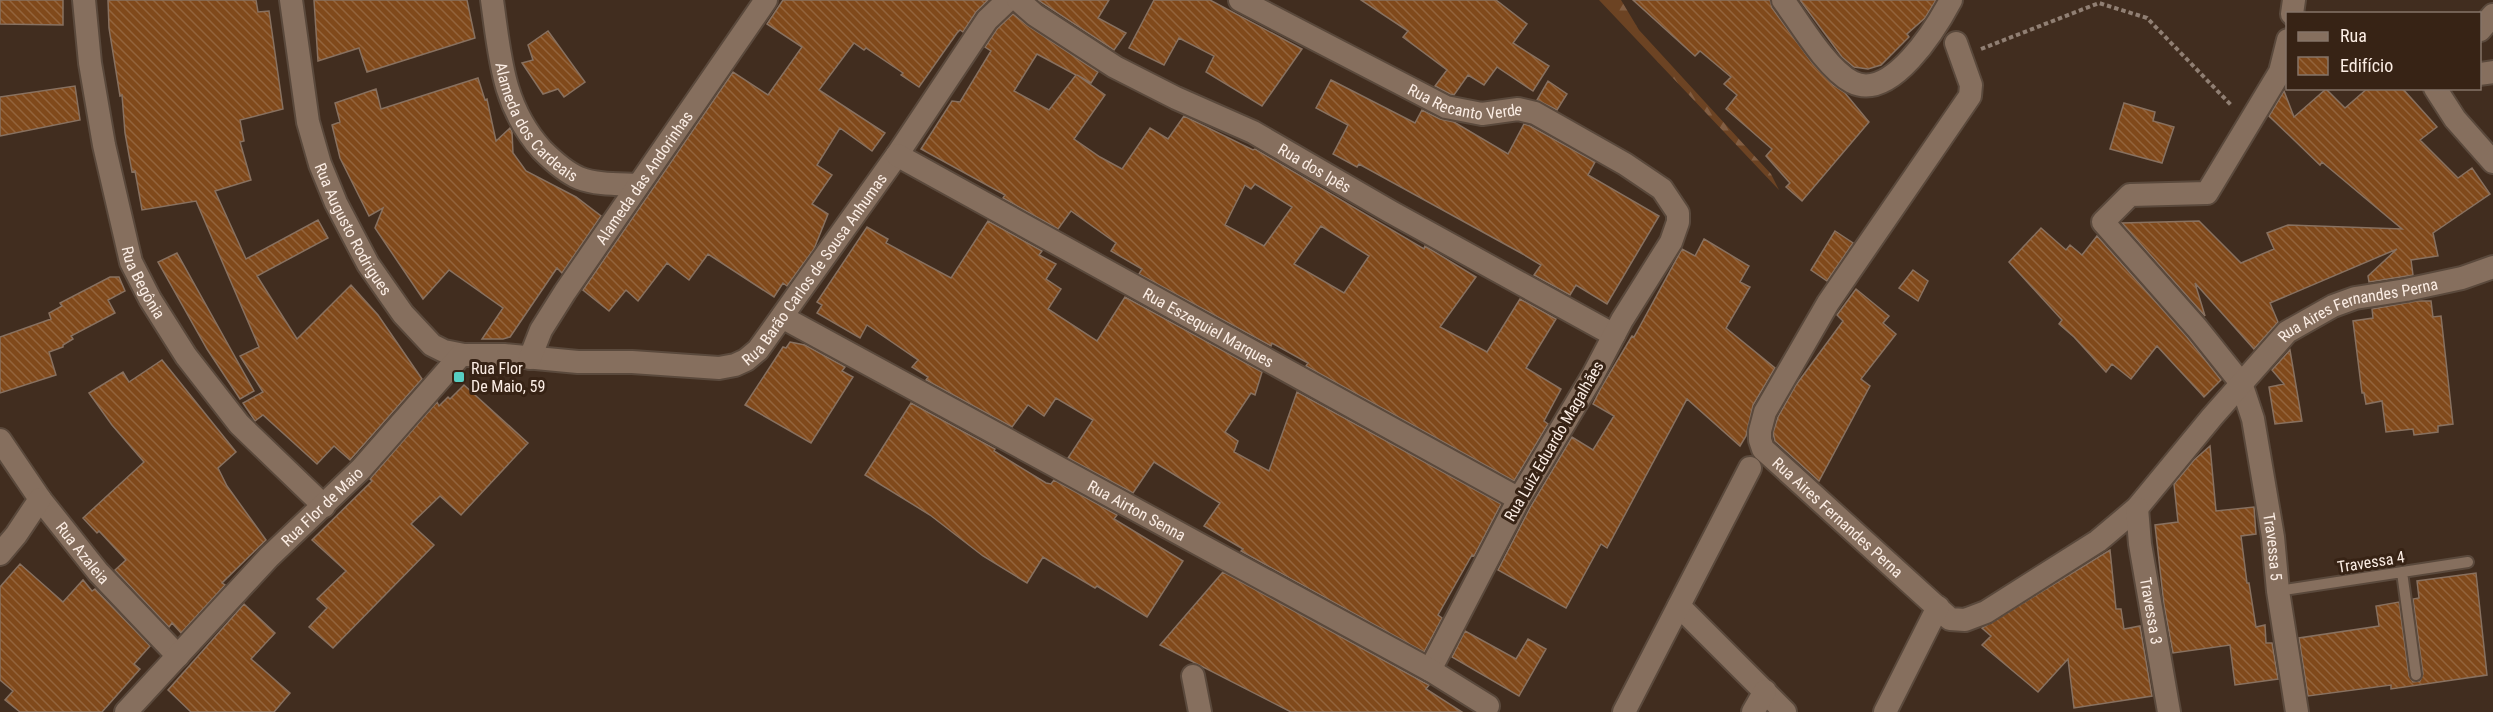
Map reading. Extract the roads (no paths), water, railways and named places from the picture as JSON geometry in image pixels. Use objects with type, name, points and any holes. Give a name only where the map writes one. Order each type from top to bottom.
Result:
[{"type":"street","name":"Rua Begônia","points":[[84,0],[90,63],[104,146],[131,261],[150,299],[186,356],[239,424],[324,506]]},
{"type":"street","name":"Rua Augusto Rodrigues","points":[[291,0],[308,122],[320,164],[336,203],[368,264],[403,314],[432,345],[461,355],[530,358]]},
{"type":"street","name":"Alameda dos Cardeais","points":[[492,0],[507,92],[525,131],[552,160],[578,177],[606,183],[638,185]]},
{"type":"street","name":"Alameda das Andorinhas","points":[[530,358],[541,330],[553,311],[766,0]]},
{"type":"street","name":"Rua Barão Carlos de Sousa Anhumas","points":[[530,358],[719,368],[746,360],[758,350],[897,155],[987,20],[1008,0]]},
{"type":"street","name":"Rua dos Ipês","points":[[1018,0],[1035,15],[1115,66],[1176,98],[1253,132],[1391,212],[1614,335]]},
{"type":"street","name":"Rua Recanto Verde","points":[[1240,0],[1446,107],[1482,114],[1518,109],[1535,112],[1662,189],[1678,213]]},
{"type":"street","points":[[1783,0],[1826,58],[1841,74],[1852,82],[1865,85],[1891,78],[1917,50],[1940,20],[1951,0]]},
{"type":"street","points":[[2481,29],[2493,15]]},
{"type":"street","name":"Rua Aires Fernandes Perna","points":[[1959,50],[1971,85],[1970,96],[1828,303],[1765,412],[1760,440],[1763,449],[1950,619],[1965,620],[1986,612],[2098,541],[2137,508],[2241,383],[2287,332],[2333,306],[2355,298],[2462,278],[2493,267]]},
{"type":"street","points":[[2241,383],[2197,328],[2103,222],[2130,195],[2207,193],[2249,123],[2284,72],[2286,56]]},
{"type":"street","points":[[2436,90],[2455,119],[2493,162]]},
{"type":"street","name":"Rua Eszequiel Marques","points":[[897,155],[1520,499]]},
{"type":"street","name":"Rua Luiz Eduardo Magalhães","points":[[1430,670],[1520,499],[1614,335],[1671,242],[1678,222],[1678,213]]},
{"type":"street","name":"Rua Airton Senna","points":[[782,317],[1430,670],[1488,705]]},
{"type":"street","name":"Rua Flor de Maio","points":[[126,712],[269,557],[361,470],[461,355]]},
{"type":"street","name":"Travessa 5","points":[[2241,383],[2253,419],[2273,537],[2278,591],[2297,712]]},
{"type":"street","name":"Rua Azaleia","points":[[0,440],[40,500],[98,572],[177,656]]},
{"type":"street","points":[[1624,712],[1750,468]]},
{"type":"street","points":[[0,554],[40,500]]},
{"type":"street","name":"Travessa 3","points":[[2137,508],[2140,544],[2169,712]]},
{"type":"street","points":[[1679,606],[1785,712]]},
{"type":"street","points":[[1891,710],[1938,607]]},
{"type":"street","points":[[1193,676],[1200,712]]},
{"type":"street","points":[[1753,712],[1765,692]]},
{"type":"lane","name":"Travessa 4","points":[[2278,591],[2468,562]]},
{"type":"lane","points":[[2402,572],[2416,675]]},
{"type":"place","name":"Rua Flor De Maio, 59","points":[[459,377]]}]
